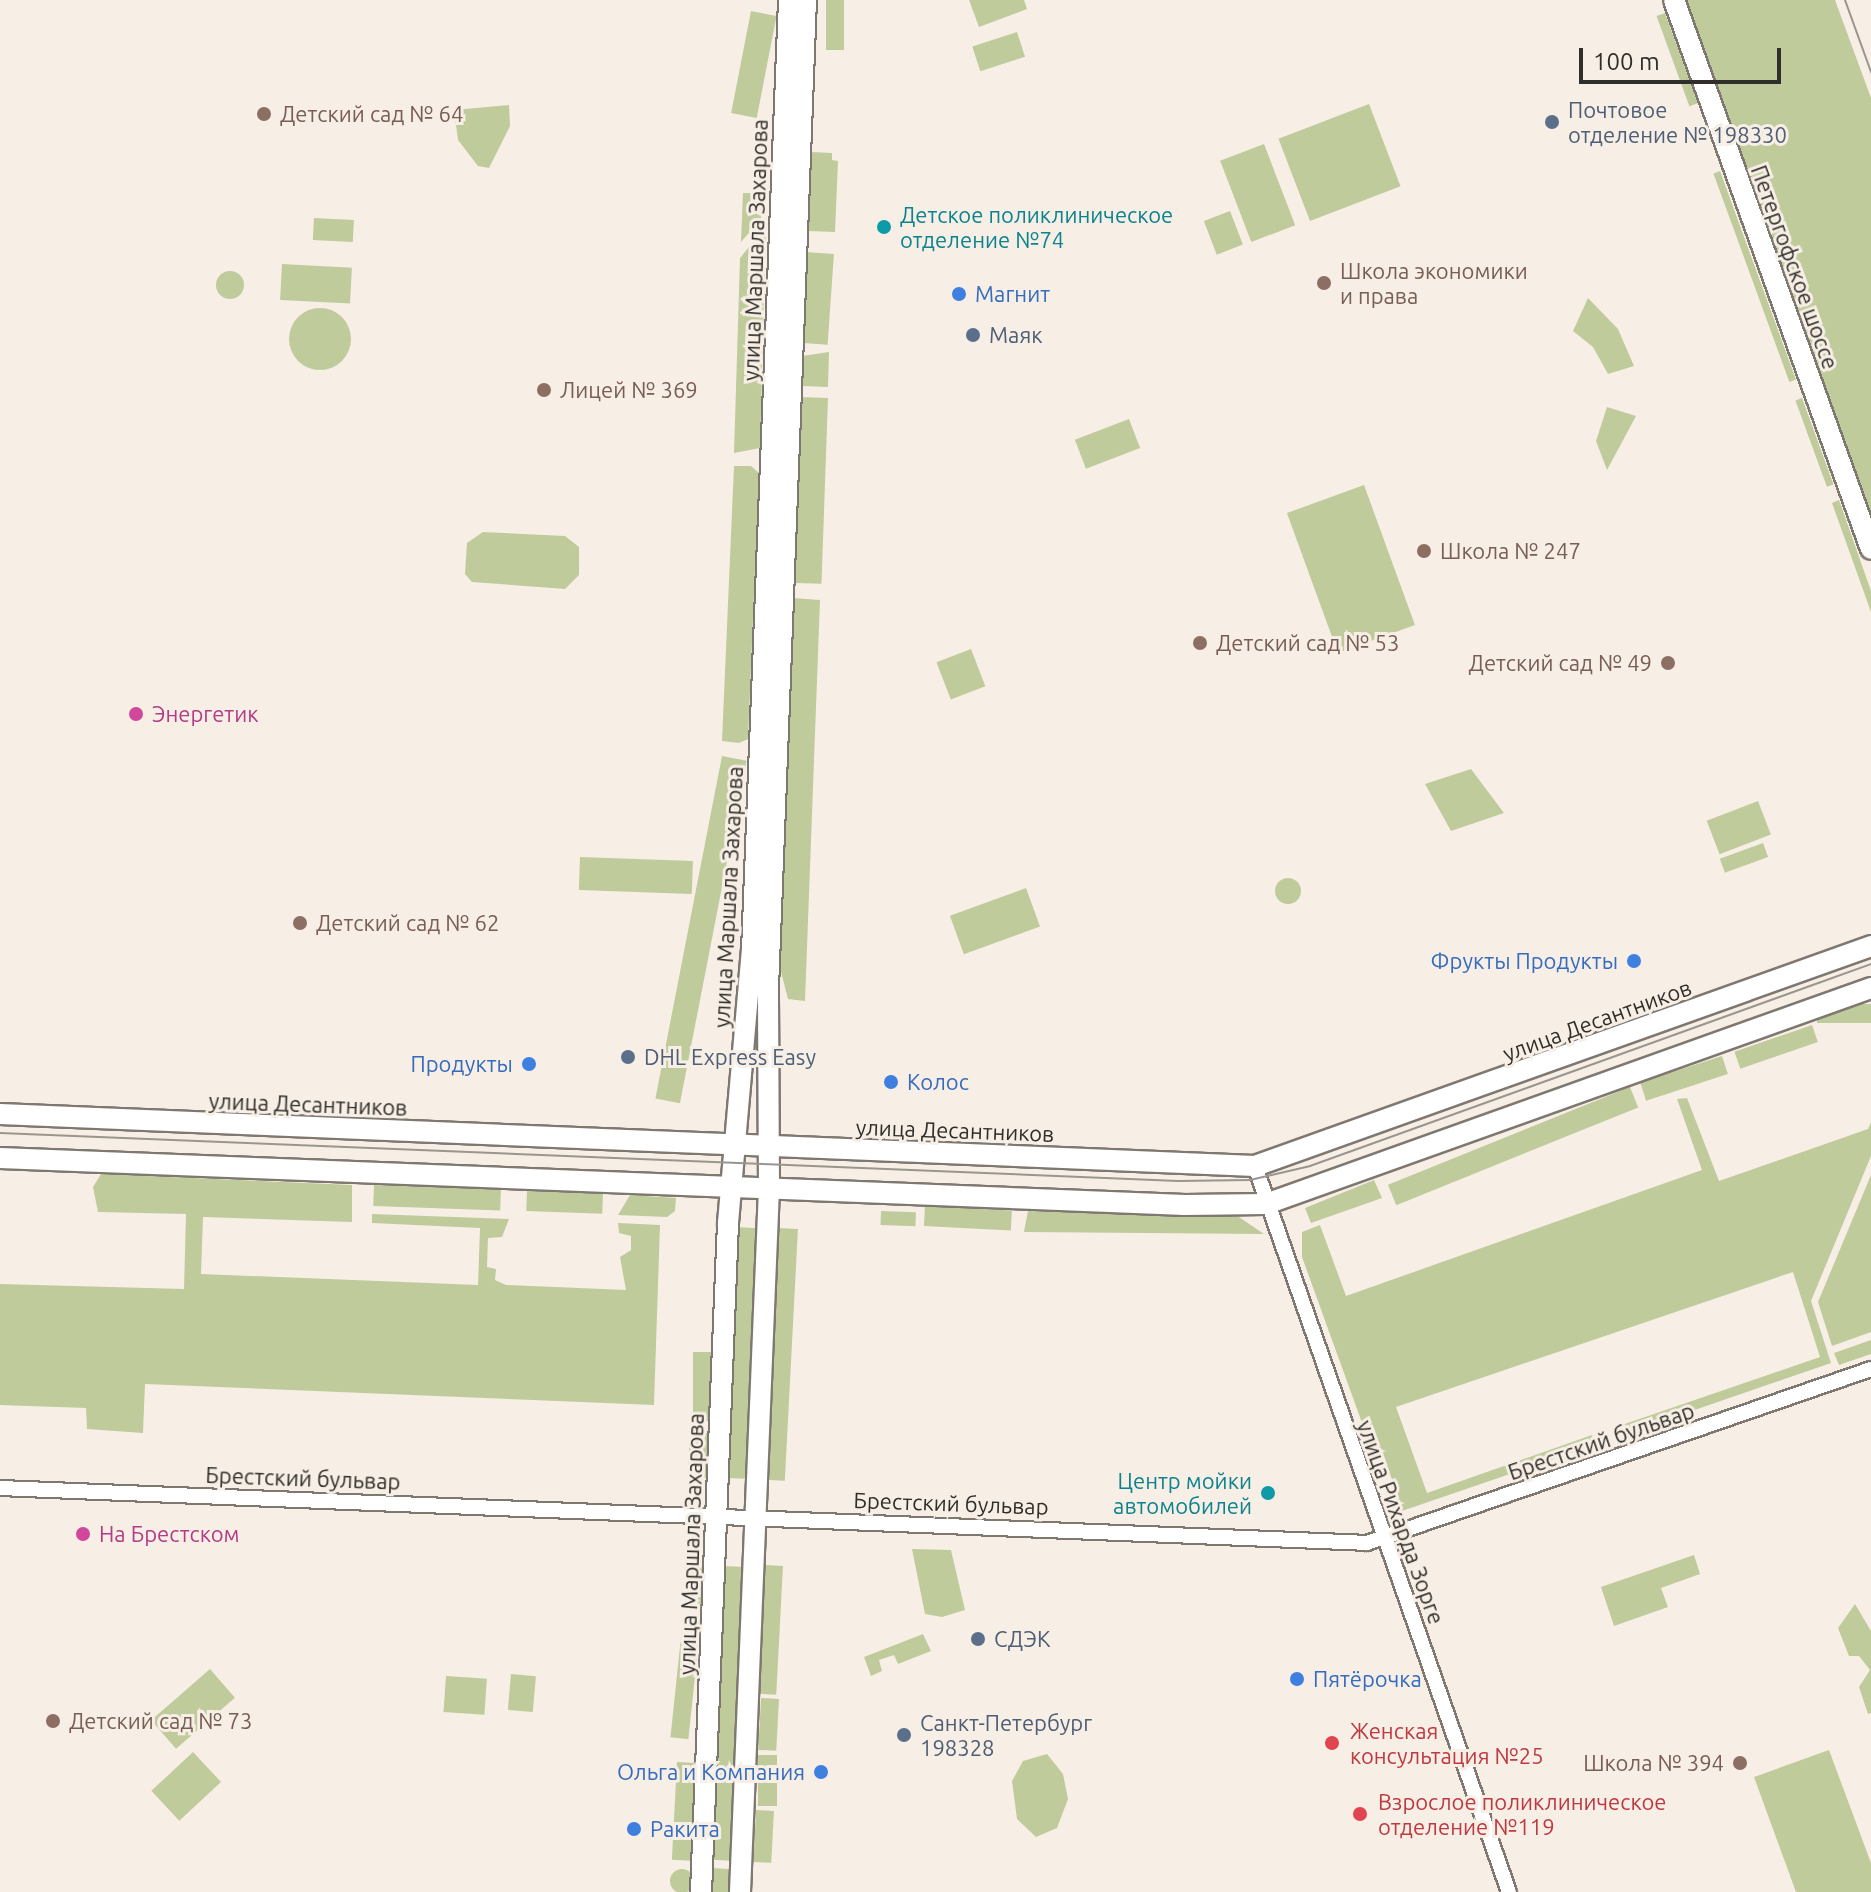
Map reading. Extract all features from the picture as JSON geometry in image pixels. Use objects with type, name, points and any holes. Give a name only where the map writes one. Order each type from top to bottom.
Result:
[{"type":"street","name":"улица Маршала Захарова","points":[[701,1892],[732,1187],[752,951],[789,0]]},
{"type":"street","name":"улица Маршала Захарова","points":[[740,1892],[769,1188],[768,988],[806,0]]},
{"type":"street","name":"Петергофское шоссе","points":[[1674,0],[1871,549]]},
{"type":"street","name":"улица Десантников","points":[[0,1114],[1255,1166],[1871,946]]},
{"type":"street","points":[[0,1158],[732,1187],[1266,1204],[1871,988]]},
{"type":"street","name":"улица Рихарда Зорге","points":[[1255,1166],[1509,1892]]},
{"type":"street","name":"Брестский бульвар","points":[[0,1488],[1367,1543],[1871,1369]]},
{"type":"green space","points":[[826,0],[844,0],[844,50],[826,50]]},
{"type":"green space","points":[[969,0],[1024,0],[1027,9],[979,27]]},
{"type":"green space","points":[[1684,0],[1835,0],[1871,98],[1871,519]]},
{"type":"green space","points":[[751,11],[777,16],[757,118],[731,113]]},
{"type":"green space","points":[[1665,13],[1698,103],[1689,106],[1657,16]]},
{"type":"green space","points":[[1017,32],[1025,57],[980,71],[972,47]]},
{"type":"green space","points":[[1369,104],[1401,186],[1310,221],[1278,139]]},
{"type":"green space","points":[[509,105],[510,126],[489,168],[478,166],[458,140],[454,110]]},
{"type":"green space","points":[[1264,144],[1295,225],[1251,242],[1220,161]]},
{"type":"green space","points":[[811,152],[832,153],[832,160],[838,161],[835,232],[808,231]]},
{"type":"green space","points":[[1720,171],[1796,380],[1789,382],[1713,173]]},
{"type":"green space","points":[[743,193],[762,193],[761,219],[741,242]]},
{"type":"green space","points":[[1230,211],[1243,245],[1217,255],[1204,221]]},
{"type":"green space","points":[[314,218],[354,220],[353,242],[313,240]]},
{"type":"green space","points":[[766,226],[760,448],[734,453],[740,258]]},
{"type":"green space","points":[[806,252],[834,254],[828,345],[800,343]]},
{"type":"green space","points":[[282,264],[352,268],[350,304],[280,300]]},
{"type":"green space","points":[[230,271],[240,275],[244,285],[240,295],[230,299],[220,295],[216,285],[220,275]]},
{"type":"green space","points":[[1588,298],[1618,329],[1634,366],[1608,374],[1593,347],[1573,331]]},
{"type":"green space","points":[[320,308],[342,317],[351,339],[342,361],[320,370],[298,361],[289,339],[298,317]]},
{"type":"green space","points":[[829,352],[828,387],[801,386],[802,356]]},
{"type":"green space","points":[[801,397],[828,398],[821,584],[795,583]]},
{"type":"green space","points":[[1802,398],[1833,484],[1827,487],[1795,400]]},
{"type":"green space","points":[[1607,407],[1636,416],[1607,470],[1596,441]]},
{"type":"green space","points":[[1129,419],[1140,448],[1086,469],[1075,440]]},
{"type":"green space","points":[[734,466],[751,466],[759,473],[748,739],[739,743],[722,741]]},
{"type":"green space","points":[[1364,485],[1415,625],[1338,653],[1287,513]]},
{"type":"green space","points":[[1839,500],[1871,591],[1871,612],[1832,503]]},
{"type":"green space","points":[[483,532],[565,536],[579,547],[579,575],[565,589],[472,582],[465,574],[467,543]]},
{"type":"green space","points":[[793,598],[820,600],[805,1001],[788,999],[777,956]]},
{"type":"green space","points":[[971,649],[985,686],[951,700],[936,662]]},
{"type":"green space","points":[[722,756],[747,761],[680,1103],[655,1099]]},
{"type":"green space","points":[[1471,769],[1504,813],[1451,831],[1425,784]]},
{"type":"green space","points":[[1758,801],[1771,835],[1720,854],[1707,821]]},
{"type":"green space","points":[[1763,843],[1768,857],[1725,873],[1720,859]]},
{"type":"green space","points":[[580,857],[693,861],[692,894],[579,890]]},
{"type":"green space","points":[[1288,878],[1297,882],[1301,891],[1297,900],[1288,904],[1279,900],[1275,891],[1279,882]]},
{"type":"green space","points":[[1026,888],[1040,927],[964,954],[950,916]]},
{"type":"green space","points":[[1817,1004],[1871,1004],[1871,1023],[1817,1023]]},
{"type":"green space","points":[[1812,1025],[1818,1042],[1740,1069],[1734,1052]]},
{"type":"green space","points":[[1722,1056],[1728,1074],[1646,1101],[1640,1083]]},
{"type":"green space","points":[[1630,1087],[1638,1107],[1396,1205],[1388,1185]]},
{"type":"green space","points":[[1687,1098],[1719,1181],[1868,1129],[1871,1122],[1871,1156],[1811,1301],[1831,1363],[1628,1433],[1616,1427],[1820,1357],[1793,1272],[1396,1407],[1427,1493],[1592,1435],[1603,1442],[1399,1512],[1390,1499],[1398,1495],[1386,1464],[1378,1467],[1302,1257],[1302,1232],[1320,1225],[1346,1296],[1702,1170],[1677,1099]]},
{"type":"green space","points":[[101,1174],[352,1185],[352,1222],[203,1217],[201,1274],[478,1285],[480,1228],[372,1223],[372,1214],[509,1219],[502,1237],[488,1238],[487,1267],[496,1269],[495,1280],[506,1285],[626,1290],[620,1257],[631,1250],[631,1236],[619,1233],[618,1223],[660,1225],[654,1405],[145,1384],[143,1433],[87,1429],[86,1408],[0,1405],[0,1284],[184,1289],[186,1214],[98,1212],[93,1187]]},
{"type":"green space","points":[[1871,1175],[1871,1332],[1832,1346],[1818,1302]]},
{"type":"green space","points":[[1374,1180],[1382,1198],[1311,1223],[1305,1208]]},
{"type":"green space","points":[[374,1185],[501,1189],[500,1210],[373,1206]]},
{"type":"green space","points":[[527,1191],[603,1194],[602,1214],[526,1211]]},
{"type":"green space","points":[[630,1195],[676,1198],[675,1211],[667,1217],[618,1215]]},
{"type":"green space","points":[[925,1206],[1012,1211],[1011,1231],[924,1226]]},
{"type":"green space","points":[[881,1211],[916,1212],[915,1226],[881,1225]]},
{"type":"green space","points":[[1028,1211],[1239,1217],[1264,1234],[1024,1232]]},
{"type":"green space","points":[[736,1227],[758,1228],[745,1479],[723,1478]]},
{"type":"green space","points":[[777,1228],[798,1229],[785,1481],[764,1480]]},
{"type":"green space","points":[[1871,1340],[1871,1354],[1839,1365],[1834,1353]]},
{"type":"green space","points":[[693,1352],[713,1352],[713,1421],[693,1421]]},
{"type":"green space","points":[[690,1432],[710,1433],[708,1478],[688,1477]]},
{"type":"green space","points":[[912,1549],[951,1550],[965,1610],[942,1617],[925,1614]]},
{"type":"green space","points":[[1694,1555],[1700,1574],[1661,1588],[1668,1607],[1614,1626],[1601,1587]]},
{"type":"green space","points":[[765,1565],[783,1566],[776,1695],[758,1694]]},
{"type":"green space","points":[[724,1566],[745,1567],[730,1861],[709,1860]]},
{"type":"green space","points":[[685,1567],[705,1567],[705,1610],[685,1610]]},
{"type":"green space","points":[[1855,1604],[1871,1631],[1871,1713],[1868,1714],[1859,1687],[1870,1670],[1859,1656],[1849,1656],[1838,1628]]},
{"type":"green space","points":[[683,1618],[701,1620],[688,1739],[670,1737]]},
{"type":"green space","points":[[923,1634],[931,1651],[898,1664],[894,1655],[879,1660],[882,1671],[871,1676],[864,1657]]},
{"type":"green space","points":[[210,1669],[235,1698],[176,1749],[151,1720]]},
{"type":"green space","points":[[511,1674],[536,1676],[533,1712],[508,1710]]},
{"type":"green space","points":[[446,1676],[487,1679],[484,1715],[443,1712]]},
{"type":"green space","points":[[761,1698],[779,1699],[776,1751],[758,1750]]},
{"type":"green space","points":[[1829,1750],[1871,1863],[1871,1892],[1796,1892],[1754,1777]]},
{"type":"green space","points":[[193,1752],[221,1782],[179,1821],[151,1791]]},
{"type":"green space","points":[[1047,1754],[1063,1774],[1068,1799],[1057,1828],[1036,1837],[1017,1819],[1012,1781],[1023,1761]]},
{"type":"green space","points":[[758,1755],[777,1755],[777,1806],[758,1806]]},
{"type":"green space","points":[[677,1762],[696,1763],[691,1861],[672,1860]]},
{"type":"green space","points":[[756,1810],[774,1811],[771,1863],[753,1862]]},
{"type":"green space","points":[[711,1868],[733,1869],[732,1892],[710,1892]]},
{"type":"green space","points":[[682,1869],[693,1876],[694,1881],[687,1892],[682,1893],[671,1886],[670,1881],[677,1870]]},
{"type":"tram line","points":[[1845,0],[1871,72]]},
{"type":"tram line","points":[[0,1133],[1178,1181],[1250,1180],[1310,1166],[1871,964]]},
{"type":"place","name":"Детский сад № 64","points":[[264,114]]},
{"type":"place","name":"Почтовое отделение № 198330","points":[[1552,122]]},
{"type":"place","name":"Детское поликлиническое отделение №74","points":[[884,227]]},
{"type":"place","name":"Школа экономики и права","points":[[1324,283]]},
{"type":"place","name":"Магнит","points":[[959,294]]},
{"type":"place","name":"Маяк","points":[[973,335]]},
{"type":"place","name":"Лицей № 369","points":[[544,390]]},
{"type":"place","name":"Школа № 247","points":[[1424,551]]},
{"type":"place","name":"Детский сад № 53","points":[[1200,643]]},
{"type":"place","name":"Детский сад № 49","points":[[1668,663]]},
{"type":"place","name":"Энергетик","points":[[136,714]]},
{"type":"place","name":"Детский сад № 62","points":[[300,923]]},
{"type":"place","name":"Фрукты Продукты","points":[[1634,961]]},
{"type":"place","name":"DHL Express Easy","points":[[628,1057]]},
{"type":"place","name":"Продукты","points":[[529,1064]]},
{"type":"place","name":"Колос","points":[[891,1082]]},
{"type":"place","name":"Центр мойки автомобилей","points":[[1268,1493]]},
{"type":"place","name":"На Брестском","points":[[83,1534]]},
{"type":"place","name":"СДЭК","points":[[978,1639]]},
{"type":"place","name":"Пятёрочка","points":[[1297,1679]]},
{"type":"place","name":"Детский сад № 73","points":[[53,1721]]},
{"type":"place","name":"Санкт-Петербург 198328","points":[[904,1735]]},
{"type":"place","name":"Женская консультация №25","points":[[1332,1743]]},
{"type":"place","name":"Школа № 394","points":[[1740,1763]]},
{"type":"place","name":"Ольга и Компания","points":[[821,1772]]},
{"type":"place","name":"Взрослое поликлиническое отделение №119","points":[[1360,1814]]},
{"type":"place","name":"Ракита","points":[[634,1829]]}]
